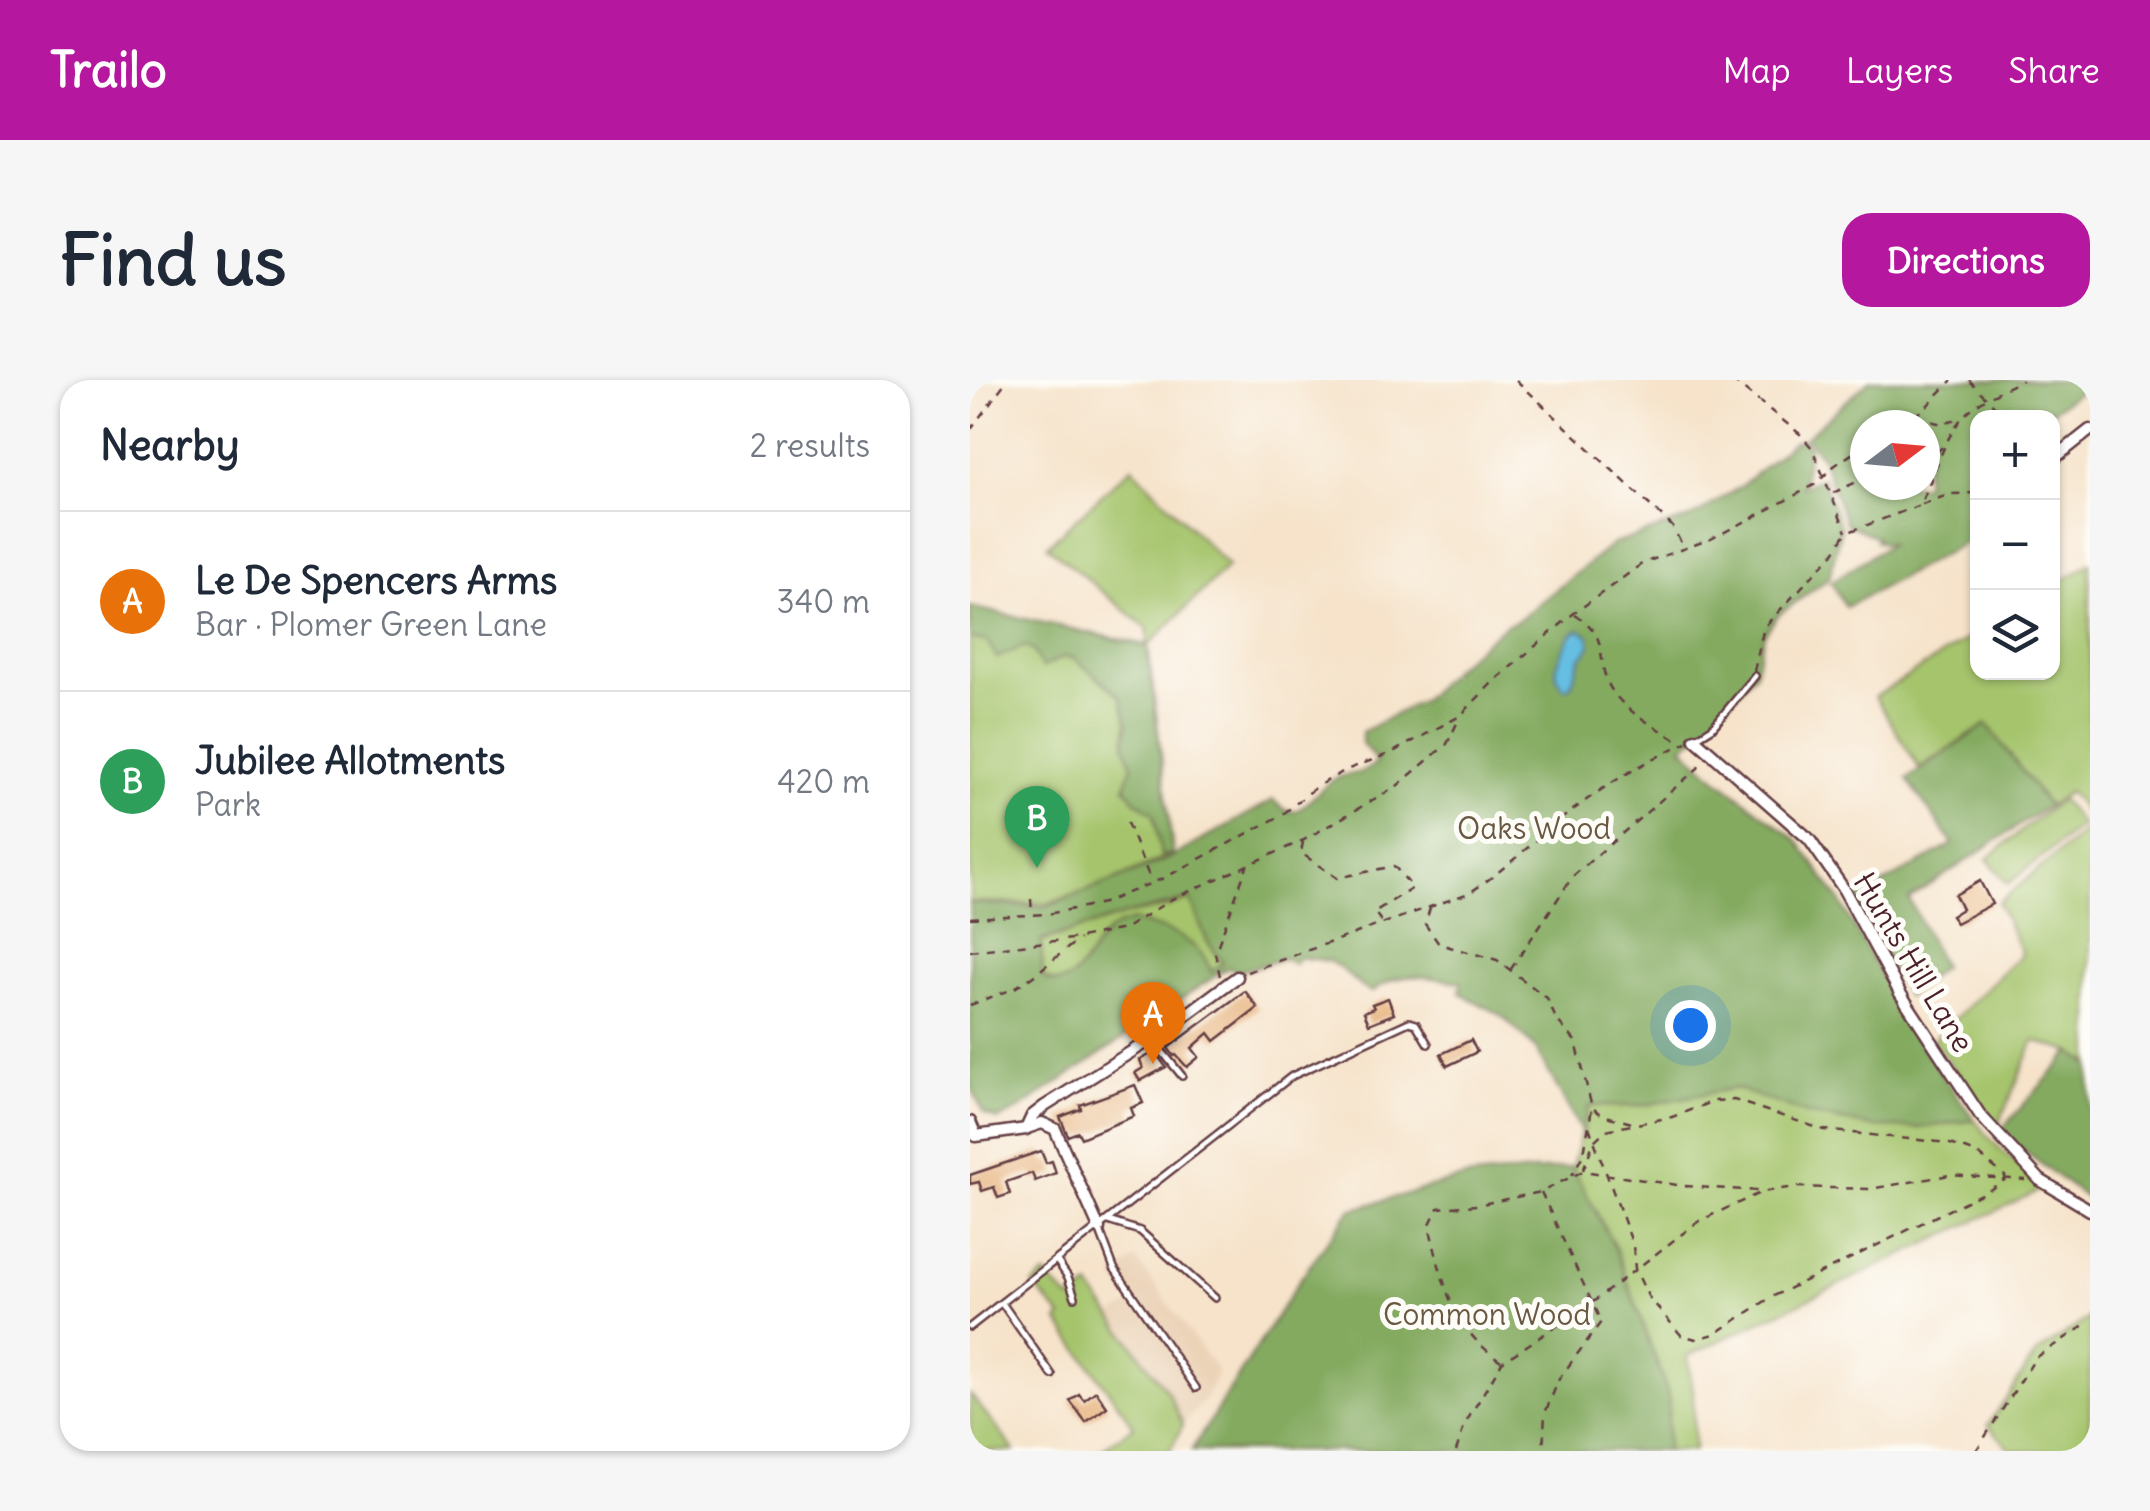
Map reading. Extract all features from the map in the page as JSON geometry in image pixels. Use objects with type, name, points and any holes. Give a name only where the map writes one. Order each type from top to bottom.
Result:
[{"type":"street","points":[[2060,454],[2090,430]]},
{"type":"street","name":"Hunts Hill Lane","points":[[1699,743],[1810,839],[1900,993],[1980,1115],[2040,1180],[2090,1210]]},
{"type":"street","points":[[1026,1129],[1032,1116],[1045,1106],[1152,1039],[1237,977]]},
{"type":"street","points":[[970,1122],[973,1138],[1042,1123],[1055,1129],[1103,1225]]},
{"type":"lane","points":[[1699,743],[1755,676]]},
{"type":"lane","points":[[970,1327],[1292,1076],[1409,1022],[1416,1024],[1428,1044]]},
{"type":"lane","points":[[1152,1039],[1182,1076]]},
{"type":"lane","points":[[1103,1225],[1140,1231],[1214,1298]]},
{"type":"lane","points":[[1103,1225],[1114,1268],[1196,1388]]},
{"type":"lane","points":[[1057,1261],[1068,1277],[1074,1297]]},
{"type":"lane","points":[[1002,1303],[1052,1375]]},
{"type":"path","points":[[970,430],[1007,380]]},
{"type":"path","points":[[1516,380],[1672,526],[1683,546]]},
{"type":"path","points":[[1732,380],[1812,448],[1846,534]]},
{"type":"path","points":[[1920,410],[1952,380]]},
{"type":"path","points":[[1969,380],[1998,410]]},
{"type":"path","points":[[1940,423],[1962,417],[1985,398],[2022,380]]},
{"type":"path","points":[[1920,504],[1962,417]]},
{"type":"path","points":[[1940,449],[1948,441]]},
{"type":"path","points":[[970,918],[1103,903],[1152,883],[1282,815],[1316,787],[1346,770],[1391,753],[1460,716],[1492,683],[1573,614],[1643,564],[1711,538],[1825,478],[1850,455]]},
{"type":"path","points":[[1831,494],[1850,485]]},
{"type":"path","points":[[1755,676],[1755,656],[1764,627],[1833,554],[1846,534],[1920,504],[1951,494],[1970,493]]},
{"type":"path","points":[[1237,977],[1470,894],[1494,878],[1570,811],[1616,779],[1682,744],[1648,724],[1616,696],[1605,678],[1599,636],[1573,614]]},
{"type":"path","points":[[970,952],[1080,938],[1124,928],[1172,900],[1304,840],[1398,786],[1447,744],[1460,716]]},
{"type":"path","points":[[1511,970],[1573,876],[1698,768],[1699,743]]},
{"type":"path","points":[[1127,823],[1152,883]]},
{"type":"path","points":[[1304,840],[1301,853],[1337,878],[1394,866],[1413,888],[1374,912],[1383,923]]},
{"type":"path","points":[[1224,984],[1215,953],[1248,864]]},
{"type":"path","points":[[1031,899],[1032,914]]},
{"type":"path","points":[[1431,907],[1425,924],[1440,944],[1497,960],[1511,970],[1548,998],[1556,1019],[1576,1042],[1592,1108],[1584,1153],[1572,1175]]},
{"type":"path","points":[[970,1005],[1032,978],[1080,938]]},
{"type":"path","points":[[1583,1171],[1594,1141],[1606,1130],[1672,1117],[1714,1101],[1734,1100],[1824,1130],[1948,1142],[1977,1153],[2007,1178]]},
{"type":"path","points":[[1592,1108],[1602,1115],[1636,1124]]},
{"type":"path","points":[[1588,1127],[1648,1296],[1680,1335],[1696,1339],[1714,1334],[1770,1298],[2007,1178]]},
{"type":"path","points":[[1502,1362],[1476,1344],[1449,1304],[1428,1226],[1438,1208],[1541,1192],[1583,1171],[1684,1186],[1762,1192],[1795,1187],[1870,1189],[1950,1175],[2040,1180]]},
{"type":"path","points":[[1541,1192],[1601,1322],[1559,1380],[1545,1413],[1543,1451]]},
{"type":"path","points":[[1456,1451],[1464,1424],[1502,1362],[1593,1302],[1699,1222],[1762,1192]]},
{"type":"path","points":[[1976,1451],[2036,1357],[2090,1322]]},
{"type":"shaded area","points":[[1136,1259],[1218,1372],[1204,1401],[1183,1425],[1169,1394],[1111,1316],[1132,1303],[1113,1276]]},
{"type":"green space","points":[[1870,380],[2090,380],[2090,384],[2053,410],[1970,410],[1970,540],[1846,607],[1831,582],[1889,544],[1875,541],[1877,537],[1846,524],[1821,456],[1806,437]]},
{"type":"green space","name":"Oaks Wood","points":[[1803,439],[1809,447],[1802,487],[1822,478],[1841,529],[1829,578],[1778,615],[1764,635],[1755,673],[1703,731],[1683,747],[1717,779],[1797,840],[1838,898],[1918,1042],[1975,1120],[1918,1128],[1873,1127],[1807,1114],[1735,1088],[1639,1106],[1589,1106],[1582,1133],[1535,1047],[1502,1016],[1460,993],[1461,982],[1403,977],[1372,992],[1332,963],[1300,957],[1294,964],[1285,958],[1242,971],[1227,968],[1015,1112],[997,1120],[983,1113],[970,1084],[970,903],[1043,907],[1054,904],[1170,858],[1273,800],[1295,812],[1333,780],[1364,771],[1377,762],[1362,743],[1362,732],[1424,699],[1504,626],[1517,621],[1613,544],[1693,517],[1741,486],[1792,443]],"holes":[[[1190,899],[1207,941],[1223,963],[1211,972],[1190,943],[1134,921],[1110,930],[1074,976],[1055,982],[1043,978],[1041,941]]]},
{"type":"green space","points":[[1132,467],[1228,566],[1148,646],[1173,854],[1106,884],[1047,904],[970,902],[970,607],[1147,645],[1148,629],[1047,546]]},
{"type":"green space","points":[[2090,563],[2090,818],[2069,792],[2048,806],[1987,724],[1919,768],[1875,697],[1970,637],[1970,680],[2060,680],[2060,582]]},
{"type":"green space","points":[[970,607],[1147,646],[1173,854],[1161,856],[1154,814],[1125,787],[1132,765],[1125,745],[1127,721],[1121,697],[1074,658],[1063,657],[1042,668],[1033,651],[1025,646],[997,658],[988,642],[970,638]]},
{"type":"green space","points":[[1987,724],[2048,806],[1909,899],[1943,967],[1907,996],[1855,900],[1953,844],[1907,779]]},
{"type":"green space","points":[[2061,799],[2082,825],[2008,884],[1987,859]]},
{"type":"green space","points":[[2090,827],[2090,1063],[2071,1052],[2034,1041],[1997,1128],[1933,1040],[2022,954],[1998,903]]},
{"type":"green space","points":[[1190,899],[1207,941],[1223,963],[1210,972],[1190,943],[1134,921],[1104,936],[1071,977],[1054,982],[1043,977],[1041,942]]},
{"type":"green space","points":[[2071,1052],[2090,1065],[2090,1201],[1999,1132]]},
{"type":"green space","points":[[1735,1088],[1918,1128],[1975,1120],[2043,1189],[1687,1356],[1693,1390],[1694,1451],[1666,1451],[1669,1397],[1616,1250],[1572,1167],[1588,1106],[1639,1106]]},
{"type":"green space","name":"Common Wood","points":[[1572,1167],[1616,1250],[1669,1397],[1666,1451],[1191,1451],[1301,1278],[1350,1210],[1462,1178]]},
{"type":"green space","points":[[1045,1275],[1070,1300],[1090,1287],[1169,1394],[1183,1425],[1170,1451],[1100,1451],[1134,1426],[1058,1321],[1062,1317],[1033,1285]]},
{"type":"green space","points":[[2090,1317],[2090,1451],[2012,1451],[1988,1425],[2036,1354]]},
{"type":"green space","points":[[970,1394],[1015,1451],[970,1451]]},
{"type":"water","points":[[1580,630],[1589,636],[1591,646],[1580,659],[1571,685],[1565,688],[1556,673],[1557,664],[1570,637]]},
{"type":"building","points":[[1980,881],[1992,904],[1956,923],[1951,916],[1962,909],[1955,895]]},
{"type":"building","points":[[1245,991],[1258,1008],[1215,1041],[1209,1033],[1192,1048],[1199,1057],[1187,1067],[1174,1056],[1168,1048]]},
{"type":"building","points":[[1388,998],[1394,1014],[1369,1024],[1364,1012]]},
{"type":"building","points":[[1471,1040],[1477,1052],[1447,1066],[1441,1054]]},
{"type":"building","points":[[1155,1052],[1166,1067],[1140,1081],[1135,1073],[1143,1068],[1140,1060]]},
{"type":"building","points":[[1135,1085],[1143,1103],[1131,1108],[1134,1116],[1081,1138],[1078,1132],[1068,1136],[1060,1117],[1081,1109],[1080,1105]]},
{"type":"building","points":[[1041,1151],[1046,1163],[1052,1161],[1056,1173],[1035,1181],[1032,1173],[1006,1182],[1010,1194],[998,1198],[994,1187],[982,1191],[979,1182],[970,1184],[970,1175]]},
{"type":"building","points":[[1096,1391],[1107,1407],[1086,1422],[1070,1401],[1079,1394],[1084,1400]]},
{"type":"place","name":"Jubilee Allotments","points":[[1037,868]]},
{"type":"place","name":"Le De Spencers Arms","points":[[1153,1064]]}]
